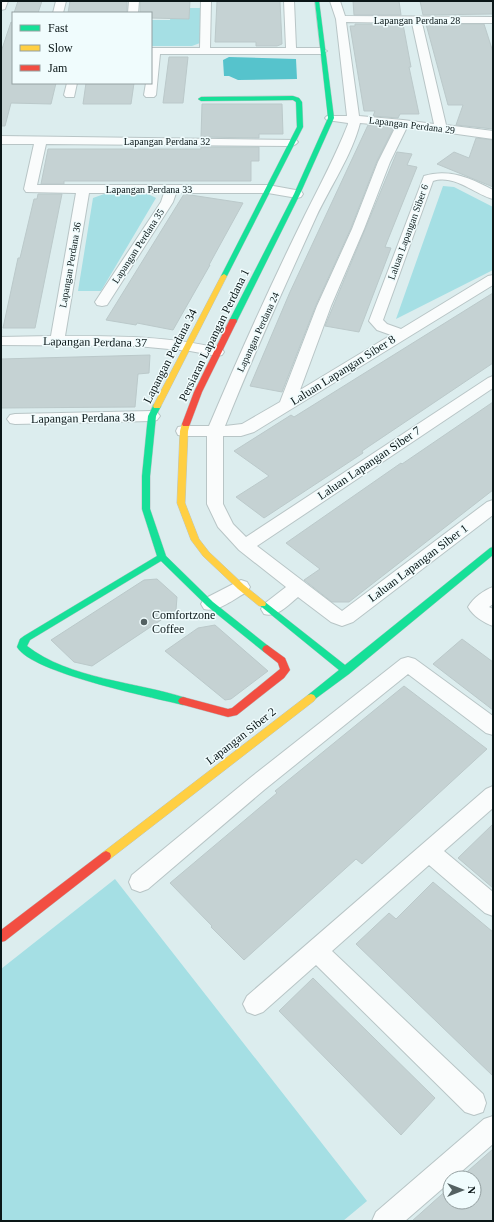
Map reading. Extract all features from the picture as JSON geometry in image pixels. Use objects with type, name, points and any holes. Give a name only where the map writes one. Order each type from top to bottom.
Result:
[{"type":"street","points":[[1,7],[3,1]]},
{"type":"street","points":[[58,12],[60,1]]},
{"type":"street","points":[[133,12],[134,1]]},
{"type":"street","points":[[205,51],[206,1]]},
{"type":"street","points":[[288,1],[291,51]]},
{"type":"street","points":[[317,1],[331,118]]},
{"type":"street","name":"Lapangan Perdana 24","points":[[335,1],[341,19],[354,124],[347,143],[311,215],[241,367],[215,431],[215,504],[226,527],[245,546],[337,617],[342,619]]},
{"type":"street","name":"Lapangan Perdana 28","points":[[341,19],[493,20]]},
{"type":"street","points":[[416,19],[441,128]]},
{"type":"street","points":[[152,66],[153,51],[322,51]]},
{"type":"street","points":[[70,95],[72,84]]},
{"type":"street","points":[[150,95],[151,84]]},
{"type":"street","name":"Lapangan Perdana 34","points":[[162,557],[27,638],[23,642],[22,647],[26,652],[60,669],[228,713],[234,712],[285,670],[282,661],[210,604],[162,557],[146,509],[146,476],[152,416],[300,127],[299,102],[297,99],[292,98],[201,99]]},
{"type":"street","name":"Lapangan Perdana 29","points":[[331,118],[403,123],[493,135]]},
{"type":"street","name":"Persiaran Lapangan Perdana 1","points":[[331,118],[297,194],[198,392],[184,431],[181,503],[188,525],[195,540],[206,554],[241,587],[346,671]]},
{"type":"street","points":[[286,406],[324,306],[358,230],[384,162],[403,123]]},
{"type":"street","name":"Lapangan Perdana 32","points":[[1,140],[292,142]]},
{"type":"street","name":"Lapangan Perdana 33","points":[[41,140],[30,189],[268,188],[297,194]]},
{"type":"street","name":"Laluan Lapangan Siber 6","points":[[403,334],[382,328],[376,322],[428,178],[444,175],[480,188],[493,196]]},
{"type":"street","name":"Lapangan Perdana 36","points":[[58,341],[83,189]]},
{"type":"street","name":"Lapangan Perdana 35","points":[[102,302],[167,202],[171,189]]},
{"type":"street","name":"Laluan Lapangan Siber 8","points":[[184,431],[241,431],[286,406],[493,279]]},
{"type":"street","name":"Lapangan Perdana 37","points":[[1,341],[133,340],[188,346],[217,352]]},
{"type":"street","name":"Laluan Lapangan Siber 7","points":[[245,546],[493,381]]},
{"type":"street","name":"Lapangan Perdana 38","points":[[14,419],[152,416]]},
{"type":"street","name":"Laluan Lapangan Siber 1","points":[[342,619],[347,617],[493,506]]},
{"type":"street","name":"Lapangan Siber 2","points":[[1,937],[346,671],[493,550]]},
{"type":"street","points":[[210,604],[241,587]]},
{"type":"street","points":[[270,609],[298,587]]},
{"type":"street","points":[[493,594],[477,607],[493,619]]},
{"type":"street","points":[[140,882],[257,784],[408,664],[493,727]]},
{"type":"street","points":[[255,1004],[493,795]]},
{"type":"street","points":[[428,851],[493,906]]},
{"type":"street","points":[[316,950],[474,1103]]},
{"type":"street","points":[[385,1221],[493,1128]]},
{"type":"shaded area","points":[[172,8],[202,8],[200,43],[192,46],[152,46],[152,20],[170,20]]},
{"type":"shaded area","points":[[229,57],[296,59],[297,79],[238,80],[229,76],[224,76],[223,60]]},
{"type":"shaded area","points":[[443,186],[454,187],[493,207],[493,270],[396,319]]},
{"type":"shaded area","points":[[107,193],[148,194],[156,198],[101,291],[78,291],[93,198]]},
{"type":"shaded area","points":[[115,879],[367,1201],[343,1221],[1,1221],[1,969]]},
{"type":"building","points":[[18,1],[42,1],[38,12],[14,12]]},
{"type":"building","points":[[70,1],[127,1],[127,12],[68,12]]},
{"type":"building","points":[[140,1],[190,1],[189,19],[152,18],[152,12],[140,12]]},
{"type":"building","points":[[217,1],[280,1],[282,44],[277,46],[256,46],[256,42],[215,42]]},
{"type":"building","points":[[353,1],[399,1],[401,15],[354,15]]},
{"type":"building","points":[[420,1],[493,1],[493,14],[423,15]]},
{"type":"building","points":[[11,22],[12,84],[56,84],[51,104],[11,103],[5,126],[1,126],[1,52]]},
{"type":"building","points":[[355,24],[403,24],[411,67],[409,67],[419,114],[400,114],[398,118],[373,116],[375,111],[364,111],[350,26],[355,26]]},
{"type":"building","points":[[426,24],[484,24],[493,52],[493,129],[456,125],[463,105],[448,105]]},
{"type":"building","points":[[169,57],[188,57],[183,103],[163,103]]},
{"type":"building","points":[[86,84],[134,84],[131,104],[83,104]]},
{"type":"building","points":[[202,104],[282,104],[283,134],[259,134],[259,138],[201,137]]},
{"type":"building","points":[[368,125],[394,127],[377,161],[351,228],[316,305],[282,392],[250,386],[290,292]]},
{"type":"building","points":[[476,138],[493,140],[493,187],[437,164],[454,152],[469,158]]},
{"type":"building","points":[[201,147],[259,147],[259,161],[251,161],[251,181],[64,181],[64,184],[41,184],[48,149],[201,149]]},
{"type":"building","points":[[397,152],[412,154],[407,165],[417,167],[385,247],[391,248],[359,332],[325,326]]},
{"type":"building","points":[[38,194],[62,194],[35,328],[3,328],[18,258],[20,258],[34,199],[37,199]]},
{"type":"building","points":[[184,194],[243,203],[173,330],[137,323],[136,325],[106,320]]},
{"type":"building","points":[[493,293],[493,363],[362,451],[363,453],[264,518],[236,497],[269,476],[234,451],[291,415],[294,417]]},
{"type":"building","points":[[150,355],[149,373],[138,374],[135,407],[1,408],[1,359]]},
{"type":"building","points":[[493,402],[493,490],[349,602],[332,602],[304,580],[320,569],[286,543],[401,463],[402,464]]},
{"type":"building","points":[[157,579],[177,597],[176,610],[92,666],[74,662],[51,640],[144,580]]},
{"type":"building","points":[[215,625],[268,671],[231,699],[225,700],[165,651],[198,628]]},
{"type":"building","points":[[462,639],[493,662],[493,710],[433,664]]},
{"type":"building","points":[[404,686],[487,749],[362,864],[356,859],[244,960],[170,883],[277,793],[275,791]]},
{"type":"building","points":[[493,824],[493,888],[458,858]]},
{"type":"building","points":[[433,882],[493,932],[493,1076],[356,944],[389,913],[396,919]]},
{"type":"building","points":[[313,978],[435,1098],[401,1135],[279,1011]]},
{"type":"building","points":[[493,1149],[493,1221],[412,1221],[442,1194],[442,1210],[482,1210],[482,1170],[469,1170]]},
{"type":"traffic: fast","points":[[233,321],[297,194],[331,118],[317,1]]},
{"type":"traffic: fast","points":[[201,99],[293,98],[297,99],[299,102],[300,127],[224,276]]},
{"type":"traffic: fast","points":[[157,406],[152,416],[146,476],[146,509],[162,557],[210,604],[267,649]]},
{"type":"traffic: fast","points":[[311,698],[493,550]]},
{"type":"traffic: fast","points":[[162,557],[27,638],[23,642],[22,647],[33,656],[72,672],[97,680],[183,701]]},
{"type":"traffic: fast","points":[[262,604],[346,671]]},
{"type":"traffic: slow","points":[[157,406],[224,276]]},
{"type":"traffic: slow","points":[[186,424],[184,431],[181,503],[195,540],[206,554],[241,587],[262,604]]},
{"type":"traffic: slow","points":[[106,856],[311,698]]},
{"type":"traffic: jam","points":[[186,424],[198,392],[233,321]]},
{"type":"traffic: jam","points":[[183,701],[228,713],[234,712],[281,675],[285,670],[282,661],[267,649]]},
{"type":"traffic: jam","points":[[1,937],[106,856]]},
{"type":"place","name":"Comfortzone Coffee","points":[[144,622]]}]
